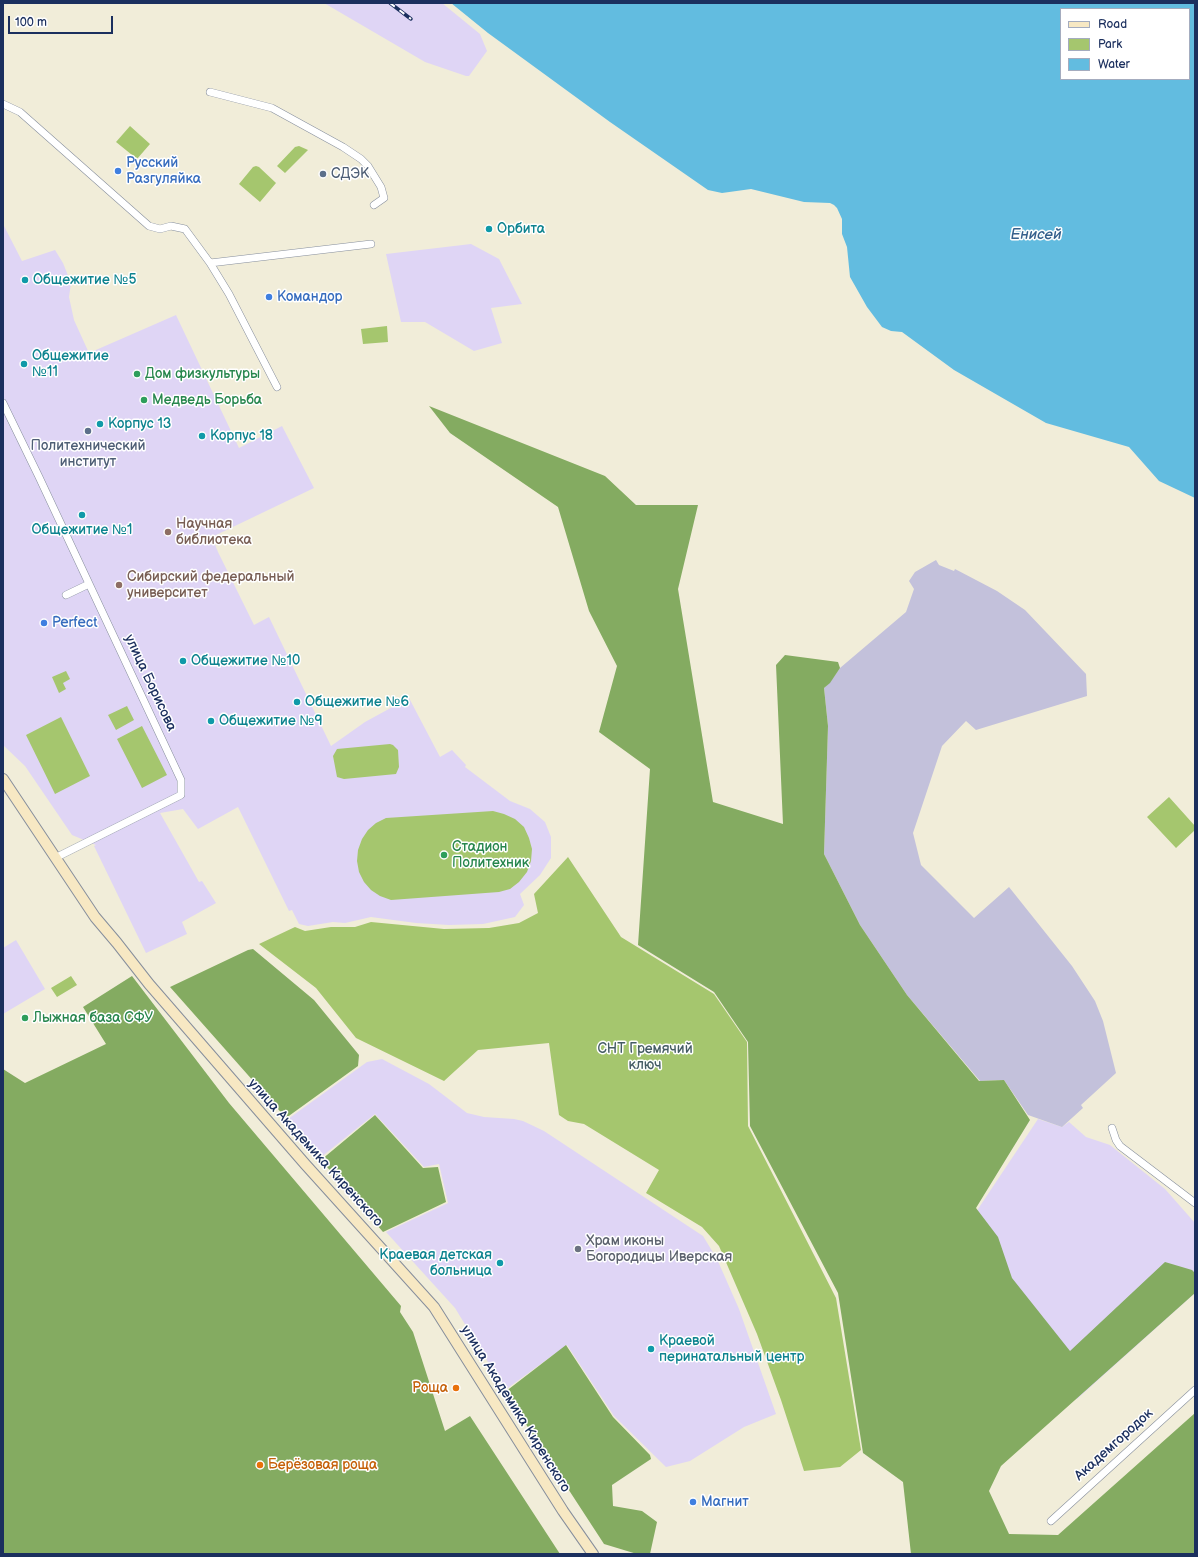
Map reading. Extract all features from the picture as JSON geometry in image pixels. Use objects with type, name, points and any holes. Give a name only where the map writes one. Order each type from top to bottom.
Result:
[{"type":"main road","name":"улица Академика Киренского","points":[[3,779],[95,917],[149,984],[305,1164],[434,1307],[563,1510],[593,1554]]},
{"type":"street","points":[[210,92],[272,108],[343,147],[361,159],[368,166],[381,187],[384,198],[374,205]]},
{"type":"street","points":[[3,104],[20,112],[149,226],[160,229],[171,226],[185,229],[210,262],[229,294],[277,387]]},
{"type":"street","points":[[210,262],[371,244]]},
{"type":"street","name":"улица Борисова","points":[[3,403],[43,485],[180,780],[181,795],[56,858]]},
{"type":"street","points":[[66,595],[89,584]]},
{"type":"street","points":[[1112,1128],[1116,1140],[1120,1146],[1195,1203]]},
{"type":"street","name":"Академгородок","points":[[1051,1521],[1195,1390]]},
{"type":"shaded area","points":[[324,3],[442,3],[480,34],[487,51],[469,76],[466,76],[425,62]]},
{"type":"shaded area","name":"Сибирский федеральный университет","points":[[3,224],[22,261],[55,250],[63,263],[71,283],[69,297],[74,320],[89,353],[176,315],[239,448],[282,426],[314,488],[212,537],[218,552],[254,625],[269,617],[331,746],[365,722],[409,698],[440,757],[452,750],[466,765],[465,767],[510,801],[530,809],[545,822],[551,837],[551,858],[540,875],[520,894],[524,905],[515,917],[483,924],[449,925],[416,923],[371,917],[345,923],[333,922],[308,926],[299,924],[292,910],[289,911],[238,807],[198,829],[183,809],[160,813],[199,882],[202,881],[216,903],[182,922],[187,934],[146,953],[94,846],[96,845],[72,835],[25,766],[3,745]]},
{"type":"shaded area","points":[[471,244],[499,259],[522,304],[491,308],[502,343],[474,351],[425,322],[401,322],[386,254]]},
{"type":"shaded area","points":[[936,560],[939,565],[954,571],[955,569],[997,591],[1025,610],[1086,674],[1087,696],[976,730],[966,721],[942,746],[913,833],[921,865],[974,918],[1009,887],[1072,966],[1095,1001],[1103,1021],[1116,1073],[1081,1105],[1083,1108],[1062,1127],[1028,1115],[1004,1080],[980,1081],[907,995],[860,925],[824,854],[828,726],[824,688],[840,668],[906,612],[914,589],[909,581],[915,572]]},
{"type":"shaded area","points":[[16,940],[45,989],[3,1014],[3,948]]},
{"type":"shaded area","points":[[382,1059],[429,1084],[467,1113],[484,1117],[523,1121],[544,1131],[703,1236],[717,1259],[739,1309],[776,1414],[744,1427],[690,1461],[666,1467],[614,1416],[567,1345],[505,1390],[455,1308],[386,1232],[448,1203],[439,1164],[424,1167],[375,1114],[320,1158],[288,1119],[367,1062]]},
{"type":"shaded area","points":[[1038,1119],[1062,1127],[1069,1122],[1086,1137],[1110,1145],[1165,1189],[1195,1223],[1195,1293],[1077,1399],[938,1269]]},
{"type":"green space","points":[[130,126],[150,144],[137,159],[116,142]]},
{"type":"green space","points":[[299,146],[308,150],[285,173],[277,166],[295,147]]},
{"type":"green space","points":[[256,166],[276,183],[260,202],[239,184],[253,167]]},
{"type":"green space","points":[[387,326],[388,342],[363,344],[361,329]]},
{"type":"green space","points":[[429,406],[605,476],[636,505],[698,505],[678,589],[713,802],[783,824],[776,665],[785,655],[838,662],[840,668],[830,683],[824,688],[828,726],[824,854],[860,925],[907,995],[979,1081],[1004,1080],[1030,1120],[976,1208],[998,1237],[1012,1278],[1070,1351],[1165,1262],[1192,1270],[1195,1273],[1195,1293],[1001,1466],[989,1491],[1009,1534],[1058,1535],[1195,1413],[1195,1554],[911,1554],[903,1482],[863,1453],[838,1293],[750,1126],[748,1042],[714,992],[638,945],[650,769],[599,732],[617,666],[589,611],[558,507],[450,433]]},
{"type":"green space","points":[[66,671],[70,679],[63,683],[66,689],[59,693],[52,677]]},
{"type":"green space","points":[[127,706],[134,720],[116,730],[108,715]]},
{"type":"green space","points":[[61,717],[90,776],[55,794],[26,735]]},
{"type":"green space","points":[[142,726],[167,775],[142,788],[117,739]]},
{"type":"green space","points":[[390,744],[398,750],[399,767],[396,774],[344,779],[337,777],[333,756],[337,749]]},
{"type":"green space","points":[[1169,797],[1195,826],[1195,830],[1176,848],[1147,817]]},
{"type":"green space","name":"Стадион Политехник","points":[[493,811],[515,819],[524,827],[532,849],[531,861],[527,872],[519,882],[510,889],[499,892],[391,900],[380,896],[371,890],[364,882],[359,872],[357,861],[358,850],[362,839],[368,830],[376,823],[386,818]]},
{"type":"green space","name":"СНТ Гремячий ключ","points":[[568,857],[621,937],[714,994],[747,1042],[748,1126],[836,1298],[861,1450],[840,1467],[804,1471],[781,1400],[757,1334],[719,1246],[702,1227],[646,1193],[659,1170],[584,1124],[568,1121],[559,1115],[549,1043],[478,1050],[444,1081],[356,1038],[316,988],[259,944],[295,927],[305,931],[331,927],[355,927],[371,922],[444,929],[489,928],[519,923],[538,913],[534,894]]},
{"type":"green space","points":[[253,949],[314,1000],[359,1055],[358,1066],[286,1118],[170,987]]},
{"type":"green space","points":[[71,976],[77,985],[57,997],[51,988]]},
{"type":"green space","points":[[132,976],[229,1103],[401,1306],[400,1312],[413,1332],[445,1431],[470,1416],[560,1554],[3,1554],[3,1069],[25,1083],[106,1044],[83,1007]]},
{"type":"green space","points":[[375,1115],[423,1168],[438,1167],[446,1202],[383,1232],[321,1160]]},
{"type":"green space","points":[[566,1345],[613,1417],[650,1455],[651,1459],[612,1485],[613,1506],[642,1511],[657,1522],[650,1554],[637,1554],[604,1544],[505,1392]]},
{"type":"water","name":"Енисей","points":[[451,3],[1195,3],[1195,498],[1159,481],[1129,447],[1046,423],[954,370],[902,332],[891,331],[882,327],[867,307],[850,277],[847,247],[842,234],[842,219],[834,205],[830,203],[804,202],[751,189],[722,193],[708,190],[610,122],[488,33]]},
{"type":"railway","points":[[390,3],[411,19]]},
{"type":"place","name":"Русский Разгуляйка","points":[[118,171]]},
{"type":"place","name":"СДЭК","points":[[323,174]]},
{"type":"place","name":"Орбита","points":[[489,229]]},
{"type":"place","name":"Общежитие №5","points":[[25,280]]},
{"type":"place","name":"Командор","points":[[269,297]]},
{"type":"place","name":"Общежитие №11","points":[[24,364]]},
{"type":"place","name":"Дом физкультуры","points":[[137,374]]},
{"type":"place","name":"Медведь Борьба","points":[[144,400]]},
{"type":"place","name":"Корпус 13","points":[[100,424]]},
{"type":"place","name":"Политехнический институт","points":[[88,431]]},
{"type":"place","name":"Корпус 18","points":[[202,436]]},
{"type":"place","name":"Общежитие №1","points":[[82,515]]},
{"type":"place","name":"Научная библиотека","points":[[168,532]]},
{"type":"place","name":"Сибирский федеральный университет","points":[[119,585]]},
{"type":"place","name":"Perfect","points":[[44,623]]},
{"type":"place","name":"Общежитие №10","points":[[183,661]]},
{"type":"place","name":"Общежитие №6","points":[[297,702]]},
{"type":"place","name":"Общежитие №9","points":[[211,721]]},
{"type":"place","name":"Стадион Политехник","points":[[444,855]]},
{"type":"place","name":"Лыжная база СФУ","points":[[25,1018]]},
{"type":"place","name":"Храм иконы Богородицы Иверская","points":[[578,1249]]},
{"type":"place","name":"Краевая детская больница","points":[[500,1263]]},
{"type":"place","name":"Краевой перинатальный центр","points":[[651,1349]]},
{"type":"place","name":"Роща","points":[[456,1388]]},
{"type":"place","name":"Берёзовая роща","points":[[260,1465]]},
{"type":"place","name":"Магнит","points":[[693,1502]]}]
